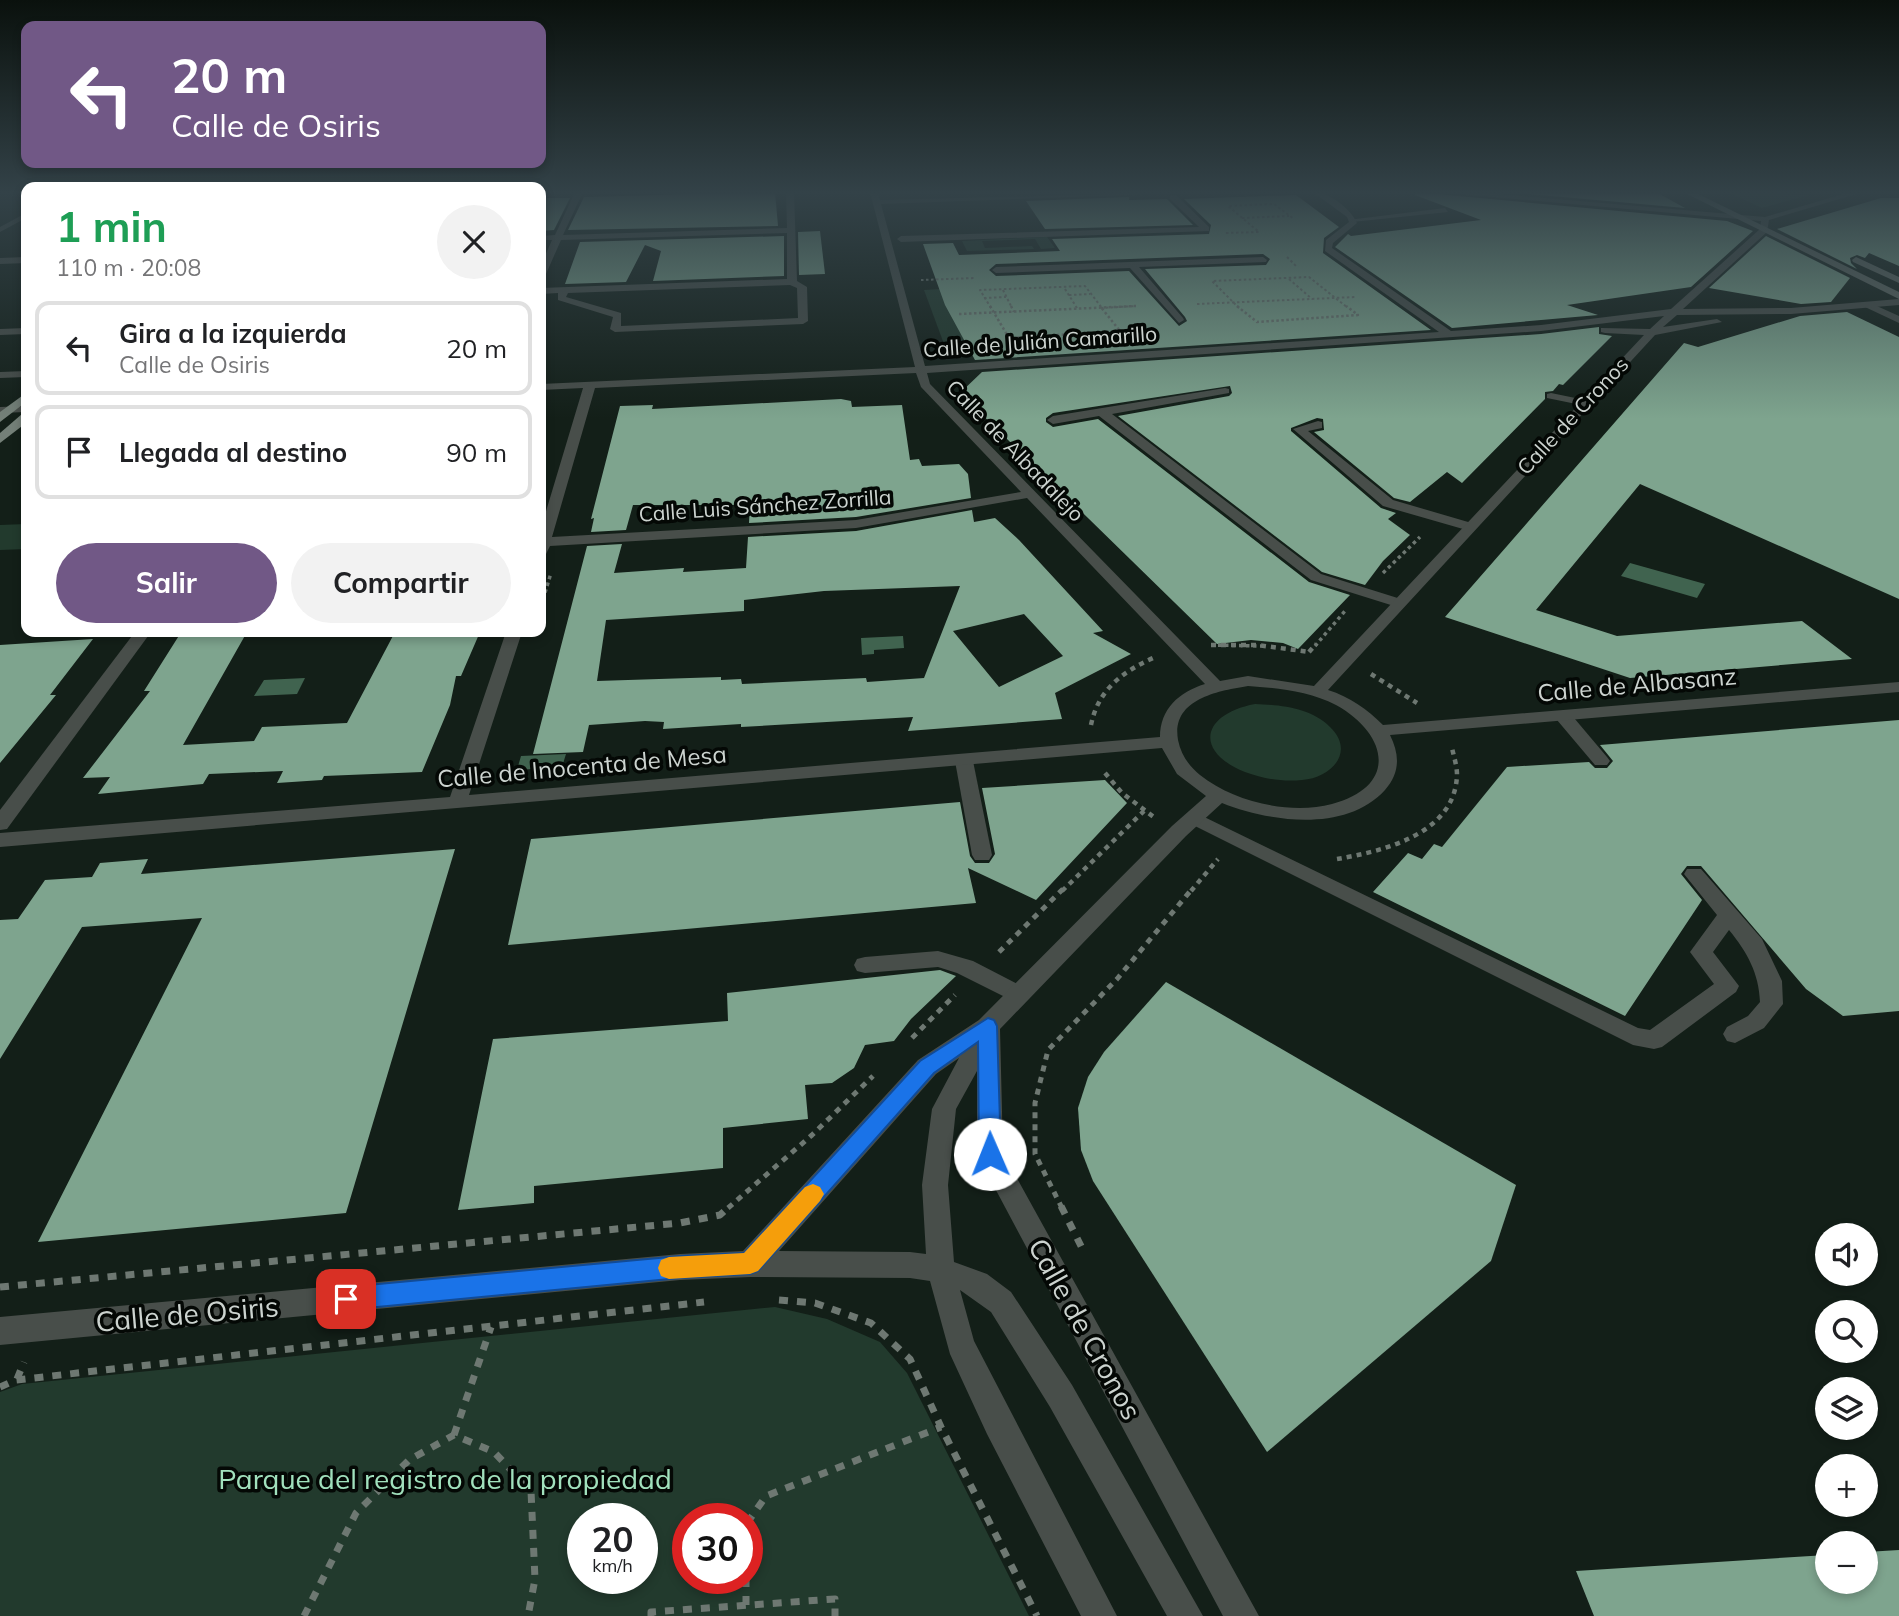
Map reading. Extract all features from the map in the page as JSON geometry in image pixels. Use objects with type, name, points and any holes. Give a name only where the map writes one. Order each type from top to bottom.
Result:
[{"type":"main road","points":[[1841,267],[1899,296]]},
{"type":"main road","points":[[1872,267],[1899,280]]},
{"type":"main road","points":[[0,418],[5,410],[21,399]]},
{"type":"main road","points":[[0,439],[21,421]]},
{"type":"street","points":[[792,267],[792,282]]},
{"type":"street","name":"Calle de Albadalejo","points":[[894,267],[925,385],[1216,686]]},
{"type":"street","points":[[996,270],[1066,267]]},
{"type":"street","points":[[1134,267],[1179,320]]},
{"type":"street","points":[[1354,267],[1449,334]]},
{"type":"street","name":"Calle de Cronos","points":[[1318,691],[1652,332],[1722,267]]},
{"type":"street","points":[[546,291],[564,290],[792,282],[802,287],[803,321],[615,328],[618,315],[561,298],[564,290]]},
{"type":"street","name":"Calle de Julián Camarillo","points":[[546,387],[919,370],[1541,328],[1673,312],[1791,311],[1899,302]]},
{"type":"street","points":[[1868,305],[1899,320]]},
{"type":"street","name":"Calle de Julián Camarillo","points":[[1541,328],[1652,332],[1791,311]]},
{"type":"street","points":[[0,332],[21,331]]},
{"type":"street","points":[[0,376],[21,374]]},
{"type":"street","points":[[546,534],[590,385]]},
{"type":"street","points":[[1053,420],[1224,391]]},
{"type":"street","points":[[1550,396],[1586,403]]},
{"type":"street","points":[[1102,412],[1317,577],[1399,603]]},
{"type":"street","points":[[1318,425],[1299,429],[1388,503],[1470,527]]},
{"type":"street","name":"Calle Luis Sánchez Zorrilla","points":[[546,547],[856,524],[1030,494]]},
{"type":"street","points":[[0,824],[139,637]]},
{"type":"street","points":[[457,801],[512,637]]},
{"type":"street","points":[[1248,681],[1283,683],[1318,691],[1343,702],[1364,716],[1380,731],[1390,751],[1390,771],[1378,790],[1356,803],[1325,812],[1290,813],[1253,807],[1219,794],[1193,779],[1176,761],[1167,741],[1167,728],[1179,704],[1216,686],[1248,681]]},
{"type":"street","name":"Calle de Albasanz","points":[[1380,731],[1899,687]]},
{"type":"street","points":[[1563,716],[1601,761]]},
{"type":"street","name":"Calle de Inocenta de Mesa","points":[[0,840],[964,761],[1167,741]]},
{"type":"street","points":[[964,761],[982,855]]},
{"type":"street","points":[[750,1264],[927,1067],[988,1026],[1186,824],[1219,794]]},
{"type":"street","points":[[1186,824],[1275,858],[1633,1036],[1654,1040],[1728,986],[1700,952],[1728,915]]},
{"type":"street","points":[[1694,873],[1754,945],[1771,981],[1772,1004],[1756,1022],[1735,1034]]},
{"type":"street","points":[[865,965],[938,959],[1017,994]]},
{"type":"street","points":[[988,1026],[944,1109],[935,1185],[941,1270],[960,1343],[998,1423],[1100,1616]]},
{"type":"street","name":"Calle de Cronos","points":[[988,1026],[990,1154],[1242,1616]]},
{"type":"street","name":"Calle de Osiris","points":[[0,1331],[680,1267],[750,1264],[910,1265],[941,1270]]},
{"type":"street","name":"Calle de Cronos","points":[[941,1270],[977,1283],[1001,1303],[1061,1396],[1186,1616]]},
{"type":"path","points":[[914,280],[975,278]]},
{"type":"path","points":[[1288,278],[1312,299]]},
{"type":"path","points":[[1063,286],[1078,309]]},
{"type":"path","points":[[1002,289],[1013,312]]},
{"type":"path","points":[[1227,296],[1257,322],[1358,315],[1327,292]]},
{"type":"path","points":[[1069,295],[1091,294]]},
{"type":"path","points":[[985,299],[1006,297]]},
{"type":"path","points":[[989,307],[1009,338],[1120,331],[1096,302]]},
{"type":"path","points":[[1309,652],[1363,592],[1438,518]]},
{"type":"path","points":[[1086,1255],[1035,1154],[1035,1103],[1048,1050],[1117,979],[1223,853],[1186,824],[1144,811],[1122,793],[1105,773],[1093,749],[1091,721],[1102,694],[1112,682],[1140,663],[1181,650],[1241,644],[1309,652],[1346,663],[1402,691],[1439,726],[1453,750],[1457,769],[1456,788],[1448,806],[1434,822],[1415,837],[1359,856],[1326,860],[1275,858]]},
{"type":"path","points":[[909,1040],[1144,811]]},
{"type":"path","points":[[0,1287],[680,1223],[720,1215],[812,1135],[880,1069]]},
{"type":"path","points":[[765,1299],[815,1303],[871,1324],[910,1359],[1037,1616]]},
{"type":"path","points":[[0,1387],[16,1380],[716,1300]]},
{"type":"path","points":[[304,1616],[356,1513],[409,1460],[454,1435],[491,1326]]},
{"type":"path","points":[[761,1503],[766,1496],[942,1427]]},
{"type":"path","points":[[454,1435],[494,1452],[531,1491],[536,1579],[528,1616]]},
{"type":"path","points":[[746,1594],[746,1605]]},
{"type":"path","points":[[651,1616],[651,1612],[835,1600],[835,1616]]},
{"type":"green space","points":[[941,289],[966,343],[944,344],[924,290]]},
{"type":"green space","points":[[21,524],[21,549],[0,550],[0,525]]},
{"type":"green space","points":[[1255,704],[1295,709],[1322,721],[1337,736],[1341,746],[1337,762],[1322,774],[1295,781],[1259,776],[1228,763],[1217,754],[1211,744],[1215,724],[1237,709]]},
{"type":"green space","name":"Parque del registro de la propiedad","points":[[775,1307],[827,1319],[880,1342],[907,1373],[1029,1616],[0,1616],[0,1392],[22,1384]]},
{"type":"shaded area","points":[[1630,563],[1705,584],[1697,598],[1621,576]]},
{"type":"shaded area","points":[[903,636],[904,648],[874,650],[874,654],[862,655],[861,638]]},
{"type":"shaded area","points":[[305,678],[297,694],[254,696],[264,680]]},
{"type":"shaded area","points":[[566,754],[562,767],[517,770],[521,756]]},
{"type":"building","points":[[571,267],[633,267],[626,282],[565,284]]},
{"type":"building","points":[[657,267],[784,267],[784,276],[653,281]]},
{"type":"building","points":[[799,267],[824,267],[825,274],[799,275]]},
{"type":"building","points":[[931,267],[992,267],[989,270],[996,276],[1129,271],[1179,326],[1187,321],[1185,317],[1145,269],[1343,267],[1431,330],[975,360],[945,305]]},
{"type":"building","points":[[1364,267],[1713,267],[1691,287],[1567,305],[1598,315],[1452,328]]},
{"type":"building","points":[[1732,267],[1829,267],[1850,278],[1831,302],[1801,304],[1709,288]]},
{"type":"building","points":[[1847,312],[1899,337],[1899,599],[1640,484],[1536,610],[1617,636],[1802,621],[1852,659],[1630,678],[1445,617],[1684,343],[1698,347],[1800,316]]},
{"type":"building","points":[[1599,327],[1599,334],[1612,336],[1563,385],[1559,384],[1553,391],[1545,392],[1545,399],[1462,483],[1447,472],[1410,502],[1394,498],[1314,432],[1324,430],[1323,419],[1317,418],[1291,428],[1291,431],[1381,508],[1396,513],[1388,519],[1410,535],[1383,561],[1365,585],[1322,572],[1118,416],[1229,396],[1232,393],[1230,386],[1053,413],[1046,418],[1046,422],[1053,427],[1098,419],[1309,582],[1350,595],[1298,649],[1283,643],[1251,640],[1217,644],[960,393],[982,372],[1541,334]]},
{"type":"building","points":[[841,399],[851,401],[852,407],[902,405],[910,460],[919,459],[922,466],[959,464],[968,474],[971,498],[856,517],[749,523],[750,505],[633,505],[626,530],[591,532],[594,518],[591,519],[620,406],[653,405],[652,409]]},
{"type":"building","points":[[972,510],[974,522],[995,518],[1019,540],[1103,631],[1093,633],[1131,654],[1055,693],[1062,719],[908,731],[913,717],[663,729],[664,722],[645,721],[589,725],[583,752],[533,754],[587,546],[622,544],[614,573],[684,568],[683,572],[746,568],[748,537],[856,531]],"holes":[[[960,586],[924,678],[867,682],[866,678],[742,684],[741,679],[721,680],[721,677],[597,681],[606,620],[744,611],[744,600],[824,591]],[[1024,614],[1063,656],[999,687],[953,631]]]},
{"type":"building","points":[[178,637],[244,637],[183,745],[254,741],[262,727],[347,723],[392,637],[478,637],[461,676],[456,676],[450,705],[422,772],[324,776],[322,780],[277,783],[283,771],[209,774],[203,784],[98,794],[110,777],[83,778],[150,691],[144,691]]},
{"type":"building","points":[[93,639],[50,695],[56,695],[0,763],[0,645]]},
{"type":"building","points":[[1899,720],[1899,1011],[1843,1016],[1806,989],[1701,866],[1687,866],[1681,874],[1702,900],[1625,1016],[1373,892],[1408,853],[1422,859],[1434,844],[1442,847],[1507,767],[1589,762],[1595,768],[1607,768],[1613,761],[1600,745]]},
{"type":"building","points":[[1105,780],[1127,803],[1036,900],[968,868],[976,903],[508,945],[531,839],[960,802],[970,856],[975,863],[989,863],[995,854],[982,788]]},
{"type":"building","points":[[455,849],[346,1213],[38,1242],[202,918],[82,927],[0,1059],[0,920],[18,919],[45,880],[92,877],[100,863],[148,859],[141,874]]},
{"type":"building","points":[[940,970],[956,976],[911,1019],[894,1041],[865,1045],[854,1068],[832,1083],[805,1085],[808,1119],[723,1128],[723,1168],[534,1186],[534,1203],[458,1210],[493,1039],[728,1021],[727,993]]},
{"type":"building","points":[[1166,982],[1516,1185],[1491,1261],[1267,1452],[1093,1181],[1081,1150],[1078,1108],[1088,1077],[1104,1052]]},
{"type":"building","points":[[1899,1550],[1899,1616],[1594,1616],[1576,1571],[1815,1556],[1815,1594],[1878,1594],[1878,1551]]},
{"type":"slow traffic","points":[[669,1268],[750,1264],[813,1194]]},
{"type":"route","points":[[346,1299],[680,1267],[750,1264],[927,1067],[988,1026],[990,1154]]}]
